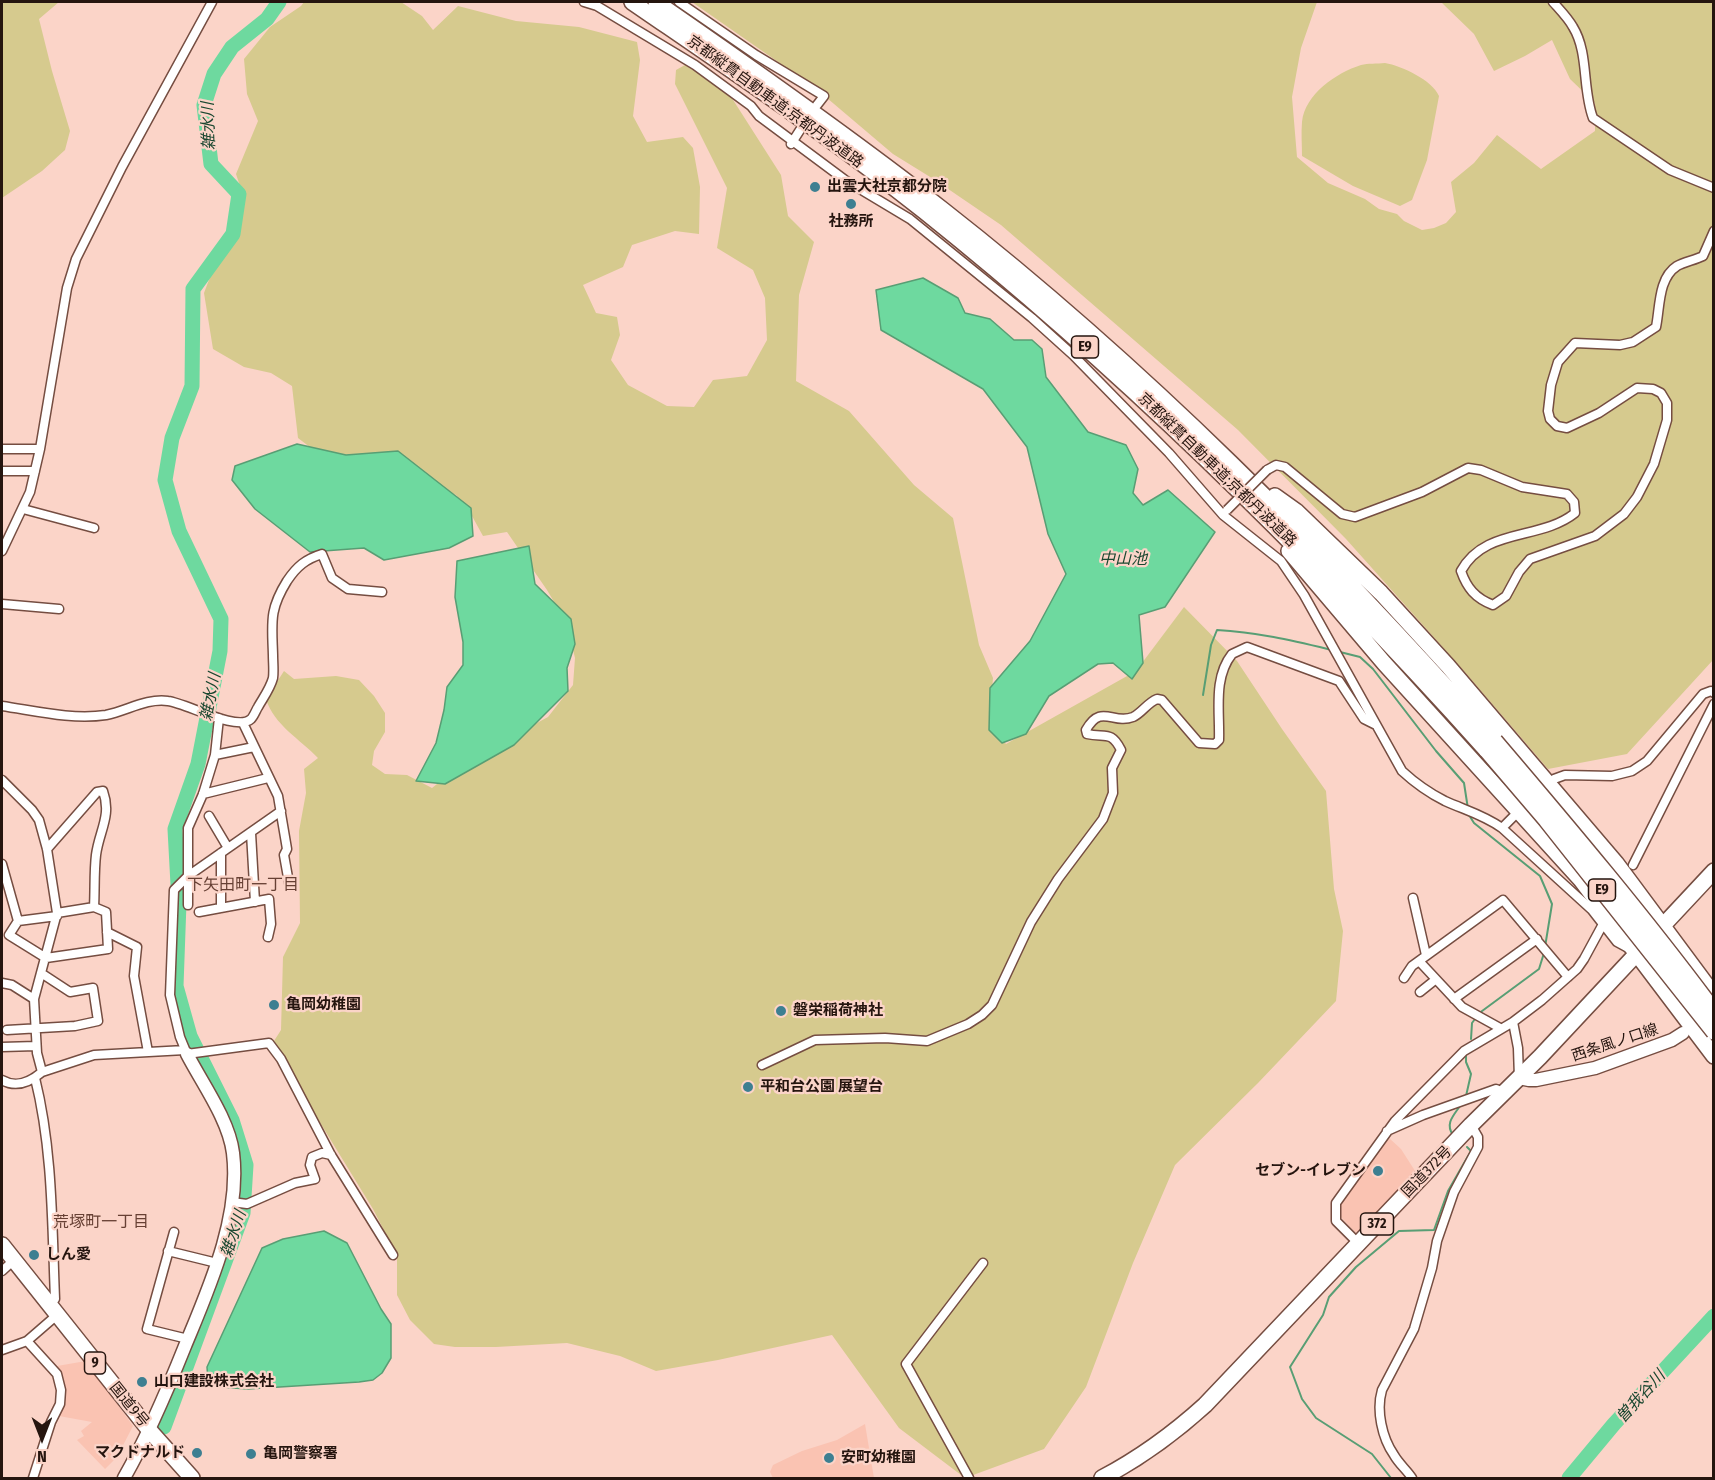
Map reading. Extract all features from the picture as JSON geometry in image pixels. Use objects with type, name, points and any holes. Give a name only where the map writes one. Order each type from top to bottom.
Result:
[{"type":"highway","name":"京都縦貫自動車道;京都丹波道路","points":[[632,2],[829,139],[925,212],[1033,302],[1149,404],[1320,570],[1491,746],[1569,830],[1713,1011]]},
{"type":"highway","name":"京都縦貫自動車道;京都丹波道路","points":[[656,2],[786,92],[945,212],[1042,292],[1238,470],[1330,561],[1428,666],[1707,1028]]},
{"type":"highway","points":[[1149,404],[1273,533],[1384,663],[1581,880],[1713,1056]]},
{"type":"highway","points":[[1238,470],[1296,511],[1389,602],[1448,666],[1616,863],[1713,995]]},
{"type":"highway","name":"国道372号","points":[[1102,1479],[1150,1451],[1178,1430],[1205,1405],[1471,1125],[1519,1078],[1713,871]]},
{"type":"highway","name":"国道9号","points":[[2,1245],[150,1431],[192,1479]]},
{"type":"street","points":[[2,551],[30,492],[40,449],[68,288],[76,259],[122,167],[212,2]]},
{"type":"street","points":[[584,2],[598,4],[695,65],[751,106],[759,116],[792,142],[845,180],[910,219],[1032,318],[1073,355],[1225,512],[1281,561],[1304,595],[1402,771],[1419,786],[1445,801],[1487,817],[1502,828],[1592,910],[1617,942],[1636,952]]},
{"type":"street","points":[[679,2],[729,37],[824,96],[817,105]]},
{"type":"street","points":[[1553,2],[1574,29],[1580,45],[1588,104],[1593,118],[1670,170],[1713,188]]},
{"type":"street","points":[[792,142],[800,130]]},
{"type":"street","points":[[1225,512],[1267,470],[1276,465],[1285,467],[1342,514],[1355,517],[1422,492],[1468,468],[1481,470],[1522,487],[1567,494],[1574,502],[1575,513],[1562,524],[1516,534],[1488,544],[1467,560],[1461,571],[1467,586],[1480,600],[1493,605],[1506,596],[1519,572],[1530,559],[1595,536],[1624,514],[1637,497],[1654,464],[1667,420],[1667,403],[1661,393],[1649,388],[1637,388],[1599,412],[1567,428],[1557,426],[1550,419],[1548,411],[1551,385],[1558,362],[1575,343],[1620,345],[1633,342],[1656,327],[1661,291],[1668,274],[1677,266],[1703,256],[1713,231]]},
{"type":"street","points":[[2,449],[40,449]]},
{"type":"street","points":[[2,471],[35,471]]},
{"type":"street","points":[[23,509],[94,528]]},
{"type":"street","points":[[2,706],[72,716],[91,716],[108,715],[162,700],[243,723],[251,719],[269,689],[273,677],[274,605],[293,572],[306,559],[322,554],[332,578],[348,590],[382,592]]},
{"type":"street","points":[[2,604],[59,609]]},
{"type":"street","points":[[762,1065],[815,1040],[885,1038],[927,1041],[968,1024],[992,1005],[1031,922],[1058,879],[1103,819],[1111,803],[1112,768],[1121,750],[1117,741],[1110,736],[1087,734],[1088,725],[1098,716],[1131,717],[1156,699],[1162,700],[1199,742],[1215,744],[1219,740],[1217,699],[1221,680],[1232,654],[1247,647],[1339,681],[1364,719],[1376,725]]},
{"type":"street","points":[[1554,779],[1565,775],[1611,776],[1632,771],[1647,761],[1703,694],[1711,691],[1713,693]]},
{"type":"street","points":[[1634,865],[1709,719],[1713,704]]},
{"type":"street","points":[[188,904],[188,828],[203,794],[215,755],[219,718]]},
{"type":"street","points":[[243,723],[278,796],[287,849],[284,855],[290,883]]},
{"type":"street","points":[[215,755],[254,747]]},
{"type":"street","points":[[203,794],[268,778]]},
{"type":"street","points":[[2,780],[39,820],[47,849],[57,915],[34,999],[38,1075],[44,1114],[52,1220],[55,1299],[53,1310],[27,1341],[2,1350]]},
{"type":"street","points":[[47,849],[97,792],[104,791],[108,804],[96,854],[94,907]]},
{"type":"street","points":[[2,794],[15,794]]},
{"type":"street","points":[[124,1479],[150,1431],[217,1263],[232,1202],[235,1175],[233,1150],[226,1126],[186,1052],[171,1003],[169,978],[174,890],[188,876],[281,811]]},
{"type":"street","points":[[209,816],[225,851],[221,908]]},
{"type":"street","points":[[1502,828],[1513,816]]},
{"type":"street","points":[[250,832],[255,902]]},
{"type":"street","points":[[2,868],[18,921]]},
{"type":"street","points":[[1413,898],[1423,958],[1436,980],[1462,1007],[1500,1028]]},
{"type":"street","points":[[199,912],[269,899],[271,924],[268,937]]},
{"type":"street","points":[[1404,978],[1412,966],[1503,900],[1568,977]]},
{"type":"street","points":[[94,907],[106,912],[108,949],[46,958],[5,933],[18,921],[94,907]]},
{"type":"street","points":[[1359,1244],[1336,1221],[1336,1203],[1387,1131],[1464,1051],[1512,1022],[1568,977],[1584,960],[1603,924]]},
{"type":"street","points":[[107,932],[137,947],[134,976],[148,1052]]},
{"type":"street","points":[[1454,999],[1542,945]]},
{"type":"street","points":[[7,1030],[75,1026],[98,1021],[93,988],[70,992],[41,973]]},
{"type":"street","points":[[1420,992],[1436,980]]},
{"type":"street","points":[[2,983],[12,985],[34,999]]},
{"type":"street","points":[[1707,1028],[1713,1017]]},
{"type":"street","points":[[1512,1022],[1518,1048],[1519,1078]]},
{"type":"street","name":"西条風ノ口線","points":[[1519,1078],[1536,1080],[1595,1068],[1683,1034]]},
{"type":"street","points":[[2,1080],[10,1084],[21,1084],[38,1075],[94,1055],[186,1052],[269,1043],[281,1059],[330,1155],[393,1255]]},
{"type":"street","points":[[2,1047],[36,1046]]},
{"type":"street","points":[[1387,1131],[1496,1089],[1504,1093]]},
{"type":"street","points":[[1412,1479],[1396,1459],[1388,1444],[1379,1400],[1414,1329],[1448,1208],[1464,1170],[1478,1148],[1478,1137],[1471,1125]]},
{"type":"street","points":[[232,1202],[247,1204],[296,1183],[315,1179],[310,1165],[312,1157],[322,1153],[330,1155]]},
{"type":"street","points":[[174,1232],[147,1329],[188,1340]]},
{"type":"street","points":[[168,1251],[217,1263]]},
{"type":"street","points":[[2,1272],[14,1260]]},
{"type":"street","points":[[969,1479],[906,1364],[982,1263]]},
{"type":"street","points":[[27,1341],[57,1374],[61,1390],[60,1404],[51,1422],[33,1479]]},
{"type":"shaded area","points":[[2,2],[59,2],[39,19],[70,131],[65,150],[42,171],[2,198]]},
{"type":"shaded area","points":[[304,2],[401,2],[422,16],[433,30],[458,6],[516,21],[579,27],[637,42],[640,60],[633,116],[647,142],[683,137],[693,148],[700,187],[699,234],[675,231],[632,245],[623,267],[583,285],[596,313],[617,317],[620,335],[611,360],[628,385],[667,406],[694,407],[713,380],[747,376],[767,340],[765,298],[753,270],[717,248],[727,188],[675,84],[676,70],[685,65],[728,92],[781,175],[788,216],[814,242],[799,295],[796,381],[849,411],[914,485],[953,518],[979,645],[993,678],[989,725],[1006,744],[1136,671],[1184,607],[1237,661],[1326,791],[1334,889],[1343,931],[1336,1001],[1175,1165],[1133,1263],[1086,1387],[1044,1449],[965,1478],[899,1428],[832,1335],[656,1371],[620,1356],[567,1343],[496,1347],[455,1347],[434,1344],[410,1320],[397,1295],[397,1256],[373,1209],[316,1116],[274,1041],[281,1030],[283,957],[300,923],[299,831],[306,793],[304,769],[318,758],[281,724],[266,699],[284,671],[294,679],[336,676],[359,680],[374,696],[385,713],[385,732],[374,751],[372,765],[385,774],[407,775],[432,788],[466,761],[548,717],[573,685],[575,658],[566,622],[507,532],[483,536],[472,516],[456,495],[436,487],[419,467],[315,451],[298,438],[292,386],[271,373],[244,367],[213,349],[204,293],[212,272],[235,243],[245,201],[236,174],[258,121],[247,94],[244,59],[270,27]]},
{"type":"shaded area","points":[[692,2],[1317,2],[1301,48],[1292,97],[1297,157],[1328,183],[1365,199],[1379,209],[1397,214],[1404,221],[1422,230],[1446,223],[1456,212],[1451,182],[1474,163],[1497,135],[1541,169],[1595,131],[1595,103],[1570,79],[1552,40],[1494,71],[1474,34],[1441,2],[1713,2],[1713,660],[1627,754],[1548,769],[1346,539],[1238,430],[1001,225],[893,154],[814,87]]},
{"type":"shaded area","points":[[1385,63],[1400,67],[1423,79],[1439,96],[1427,160],[1412,200],[1400,206],[1353,186],[1302,156],[1304,112],[1315,94],[1332,79],[1351,69],[1364,64]]},
{"type":"shaded area","points":[[1389,1138],[1401,1149],[1417,1174],[1362,1231],[1355,1232],[1340,1216],[1340,1205]]},
{"type":"shaded area","points":[[86,1361],[133,1426],[117,1457],[105,1469],[77,1440],[84,1436],[81,1431],[92,1422],[59,1416],[63,1386],[57,1366]]},
{"type":"shaded area","name":"安町幼稚園","points":[[865,1424],[874,1478],[773,1478],[770,1472],[773,1465],[802,1451],[837,1440]]},
{"type":"water","name":"中山池","points":[[923,278],[958,298],[965,313],[990,319],[1014,340],[1032,340],[1042,349],[1046,377],[1088,432],[1126,445],[1138,469],[1133,493],[1143,505],[1168,490],[1215,532],[1165,607],[1139,615],[1143,663],[1132,679],[1113,663],[1098,664],[1049,696],[1026,734],[1002,743],[989,730],[990,688],[1030,641],[1066,574],[1048,534],[1027,447],[983,389],[881,330],[876,290]]},
{"type":"water","points":[[297,444],[346,455],[398,451],[471,508],[473,536],[449,548],[384,560],[364,548],[310,552],[255,509],[232,480],[235,466]]},
{"type":"water","points":[[529,546],[535,584],[571,619],[575,644],[567,668],[568,691],[514,745],[445,784],[416,781],[436,743],[447,687],[463,665],[463,642],[455,597],[457,561]]},
{"type":"water","points":[[324,1231],[347,1243],[391,1324],[391,1358],[382,1373],[373,1380],[359,1382],[248,1389],[218,1387],[208,1381],[207,1367],[262,1248],[283,1239]]},
{"type":"waterway","name":"雑水川","points":[[164,1427],[243,1213],[246,1165],[232,1120],[190,1036],[176,986],[179,903],[175,829],[198,764],[220,651],[221,619],[179,531],[165,480],[172,438],[192,386],[193,289],[233,234],[239,194],[211,164],[204,105],[214,74],[232,47],[267,19],[279,2]]},
{"type":"waterway","points":[[1203,695],[1211,645],[1217,630],[1261,635],[1332,650]]},
{"type":"waterway","points":[[1340,652],[1360,657],[1373,669],[1436,751],[1464,783],[1468,809]]},
{"type":"waterway","points":[[1469,815],[1474,823],[1540,876],[1552,904],[1545,947]]},
{"type":"waterway","points":[[1478,1014],[1539,969],[1544,953]]},
{"type":"waterway","points":[[1471,1039],[1472,1023],[1475,1019]]},
{"type":"waterway","points":[[1466,1054],[1466,1062],[1471,1074],[1466,1096]]},
{"type":"waterway","points":[[1453,1135],[1450,1124],[1460,1106]]},
{"type":"waterway","points":[[1391,1478],[1372,1454],[1316,1418],[1302,1399],[1290,1367],[1323,1315],[1329,1297],[1356,1267],[1399,1231],[1434,1230],[1448,1191],[1471,1151],[1467,1147]]},
{"type":"waterway","name":"曽我谷川","points":[[1569,1478],[1614,1424],[1714,1316]]},
{"type":"place","name":"出雲大社京都分院","points":[[815,187]]},
{"type":"place","name":"社務所","points":[[851,204]]},
{"type":"place","name":"亀岡幼稚園","points":[[274,1005]]},
{"type":"place","name":"磐栄稲荷神社","points":[[781,1011]]},
{"type":"place","name":"平和台公園 展望台","points":[[748,1087]]},
{"type":"place","name":"セブン-イレブン","points":[[1378,1171]]},
{"type":"place","name":"しん愛","points":[[34,1255]]},
{"type":"place","name":"山口建設株式会社","points":[[142,1382]]},
{"type":"place","name":"マクドナルド","points":[[197,1453]]},
{"type":"place","name":"亀岡警察署","points":[[251,1454]]},
{"type":"place","name":"安町幼稚園","points":[[829,1458]]},
{"type":"district","name":"下矢田町一丁目","points":[[243,886]]},
{"type":"district","name":"荒塚町一丁目","points":[[101,1223]]}]
